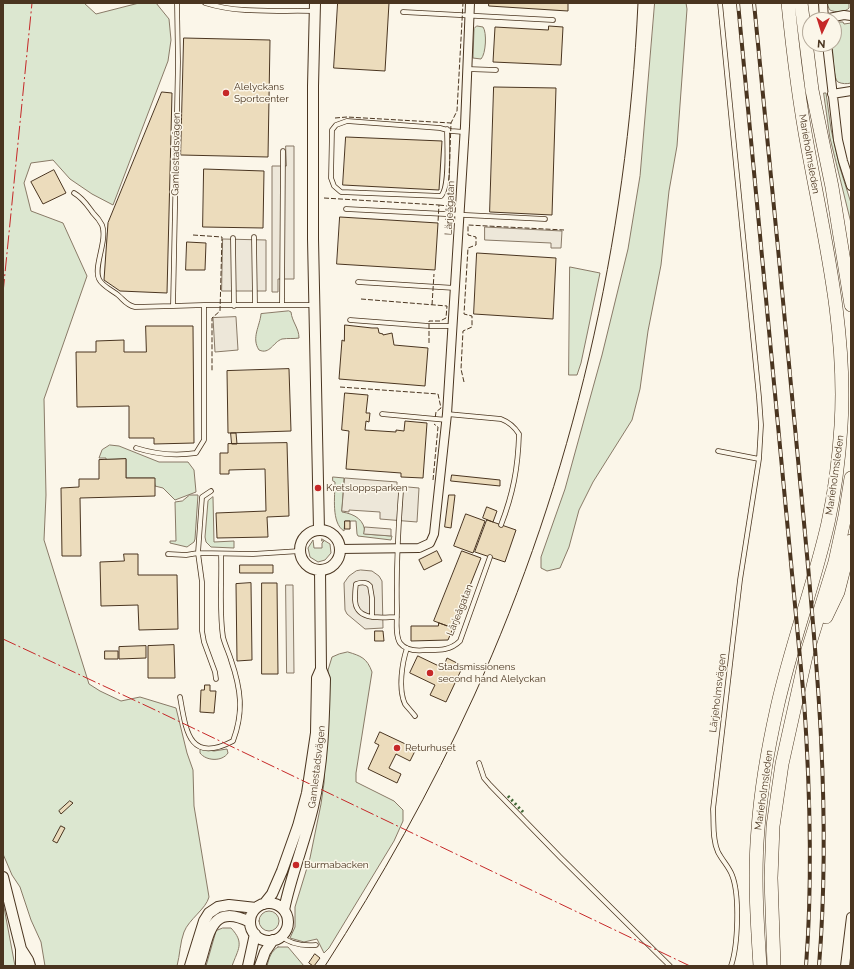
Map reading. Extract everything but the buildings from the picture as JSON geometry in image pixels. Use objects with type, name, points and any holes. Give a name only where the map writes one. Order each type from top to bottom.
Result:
[{"type":"highway","name":"Marieholmsleden","points":[[760,966],[757,855],[759,816],[765,770],[778,706],[828,524],[835,488],[841,425],[841,359],[837,310],[830,262],[802,117],[788,3]]},
{"type":"highway","name":"Marieholmsleden","points":[[801,3],[812,90],[832,187],[851,305]]},
{"type":"highway","points":[[832,187],[851,247]]},
{"type":"highway","name":"Marieholmsleden","points":[[774,966],[770,878],[774,813],[782,764],[806,656],[835,562],[845,516],[851,478]]},
{"type":"highway","points":[[806,656],[838,592],[851,541]]},
{"type":"street","name":"Lärjeågatan","points":[[340,549],[418,548],[430,543],[432,539],[436,520],[447,417],[470,3]]},
{"type":"street","points":[[315,7],[313,171],[314,304],[319,530]]},
{"type":"street","points":[[828,52],[838,140],[851,186]]},
{"type":"street","points":[[832,94],[851,91]]},
{"type":"street","points":[[319,530],[328,532],[334,536],[340,549],[339,557],[335,564],[320,570],[312,569],[306,564],[301,557],[300,551],[301,544],[305,537],[311,532],[319,530]]},
{"type":"street","name":"Gamlestadsvägen","points":[[260,966],[265,952],[287,928],[287,915],[284,910],[287,893],[308,826],[317,790],[324,711],[325,679],[321,669],[320,570]]},
{"type":"street","name":"Gamlestadsvägen","points":[[250,922],[252,914],[272,894],[282,871],[308,793],[316,733],[317,678],[321,669]]},
{"type":"street","points":[[3,877],[21,949],[21,966]]},
{"type":"street","points":[[190,966],[204,921],[209,913],[218,907],[229,905],[260,906],[269,903],[276,904],[284,910]]},
{"type":"street","points":[[199,966],[211,928],[216,921],[225,916],[236,916],[250,922],[251,928],[255,934],[263,940],[277,938]]},
{"type":"street","points":[[845,966],[851,917]]},
{"type":"street","points":[[248,966],[255,934]]},
{"type":"street","points":[[21,949],[30,966]]},
{"type":"lane","name":"Gamlestadsvägen","points":[[173,306],[178,3]]},
{"type":"lane","points":[[205,3],[245,10],[315,7]]},
{"type":"lane","name":"Lärjeholmsvägen","points":[[720,3],[761,425],[759,459],[740,580],[714,810],[715,844],[732,874],[735,886],[737,938],[731,966]]},
{"type":"lane","points":[[403,12],[553,20]]},
{"type":"lane","points":[[467,69],[496,70]]},
{"type":"lane","points":[[447,130],[448,164],[445,191],[441,196],[341,192],[334,186],[331,178],[332,130],[336,125],[347,121],[440,128],[464,132]]},
{"type":"lane","points":[[282,304],[283,151]]},
{"type":"lane","points":[[74,193],[81,197],[102,225],[102,246],[98,279],[102,284],[129,305],[234,306],[314,304]]},
{"type":"lane","points":[[346,209],[459,216],[545,219]]},
{"type":"lane","points":[[233,238],[234,306]]},
{"type":"lane","points":[[254,238],[255,305]]},
{"type":"lane","points":[[358,282],[455,288]]},
{"type":"lane","points":[[136,448],[151,453],[189,454],[196,453],[204,440],[204,305]]},
{"type":"lane","points":[[350,320],[429,326],[453,326]]},
{"type":"lane","points":[[382,414],[501,419],[516,428],[519,434],[513,491],[501,525]]},
{"type":"lane","points":[[718,451],[759,459]]},
{"type":"lane","points":[[211,491],[202,497],[198,553],[203,596],[202,631],[216,679]]},
{"type":"lane","points":[[401,491],[396,549],[397,617],[399,641],[401,645],[407,648],[401,679],[405,703],[415,716]]},
{"type":"lane","points":[[168,554],[186,555],[198,553],[221,554],[300,551]]},
{"type":"lane","points":[[180,697],[184,719],[191,740],[199,746],[210,748],[222,746],[233,741],[238,727],[240,694],[224,638],[221,554]]},
{"type":"lane","name":"Lärjeågatan","points":[[407,648],[417,651],[442,650],[452,647],[460,641],[490,557]]},
{"type":"lane","points":[[372,617],[372,598],[370,586],[364,583],[356,584],[355,605],[357,610],[366,617],[372,617],[397,617]]},
{"type":"lane","points":[[479,763],[484,778],[490,785],[670,966]]},
{"type":"lane","points":[[277,938],[304,946],[316,946]]},
{"type":"green space","points":[[3,3],[84,3],[96,14],[139,3],[156,3],[169,19],[171,40],[168,61],[113,205],[92,194],[70,179],[53,160],[31,163],[24,183],[31,211],[63,223],[87,276],[44,399],[46,495],[44,540],[89,684],[121,701],[140,697],[176,708],[187,753],[193,770],[194,806],[209,897],[205,906],[186,927],[177,966],[45,966],[41,942],[31,920],[20,887],[12,875],[3,854]]},
{"type":"green space","points":[[655,3],[686,3],[687,9],[677,146],[669,191],[661,265],[648,331],[640,389],[632,420],[593,482],[579,510],[569,547],[560,568],[547,571],[541,568],[541,557],[565,489],[602,355],[628,249],[640,176]]},
{"type":"green space","points":[[827,3],[849,3],[849,8],[843,11],[835,12],[830,10]]},
{"type":"green space","points":[[842,22],[844,24],[851,23],[851,83],[838,82],[836,80],[833,52],[842,52]]},
{"type":"green space","points":[[477,26],[483,27],[485,33],[485,48],[481,59],[473,58],[474,29]]},
{"type":"green space","points":[[824,93],[826,93],[831,129],[840,168],[851,203],[851,223],[830,138]]},
{"type":"green space","points":[[570,267],[600,273],[581,363],[577,375],[569,375]]},
{"type":"green space","points":[[291,312],[299,338],[282,339],[269,350],[259,350],[256,336],[261,314]]},
{"type":"green space","points":[[110,445],[119,446],[159,462],[188,462],[194,470],[196,492],[175,500],[163,488],[155,486],[154,478],[126,478],[126,459],[106,460],[106,458],[99,458],[102,450]]},
{"type":"green space","points":[[333,477],[344,478],[342,512],[351,514],[358,518],[365,529],[365,534],[392,536],[391,540],[358,536],[356,521],[345,521],[344,531],[340,527],[335,516],[335,482],[333,481]]},
{"type":"green space","points":[[190,495],[198,495],[195,539],[194,542],[187,547],[170,543],[170,541],[176,541],[175,502],[182,501]]},
{"type":"green space","points":[[213,497],[214,542],[234,541],[234,548],[211,547],[206,542],[205,537],[208,501]]},
{"type":"green space","points":[[322,539],[330,544],[331,553],[325,560],[318,562],[310,557],[308,548],[313,540],[314,548],[322,548],[322,543],[324,541],[322,541]]},
{"type":"green space","points":[[348,652],[363,658],[372,672],[356,773],[356,782],[394,801],[403,810],[403,821],[394,841],[329,948],[324,953],[317,939],[304,942],[290,938],[295,927],[295,907],[310,858],[324,783],[328,670],[332,657]]},
{"type":"green space","points":[[203,749],[214,751],[227,749],[228,753],[222,758],[210,759],[206,758],[200,753],[200,750]]},
{"type":"green space","points":[[3,902],[15,966],[3,966]]},
{"type":"green space","points":[[265,911],[273,911],[279,917],[279,925],[273,931],[265,931],[259,925],[259,917]]},
{"type":"green space","points":[[223,928],[231,928],[239,942],[238,950],[232,966],[206,966],[216,931]]},
{"type":"green space","points":[[278,947],[288,947],[304,966],[267,966],[272,953]]},
{"type":"shaded area","points":[[286,146],[294,146],[294,279],[278,279],[278,292],[272,292],[272,166],[286,166]]},
{"type":"shaded area","points":[[485,227],[562,231],[561,248],[551,248],[551,243],[485,240]]},
{"type":"shaded area","points":[[223,239],[266,240],[266,291],[222,291]]},
{"type":"shaded area","points":[[236,317],[238,350],[215,352],[213,318]]},
{"type":"shaded area","points":[[345,478],[397,482],[397,486],[419,488],[417,522],[380,519],[380,512],[342,511]]},
{"type":"shaded area","points":[[365,527],[391,529],[391,536],[364,534]]},
{"type":"shaded area","points":[[356,571],[372,571],[379,576],[382,581],[383,628],[365,629],[347,614],[345,610],[344,583],[349,576]]},
{"type":"shaded area","points":[[286,585],[293,585],[294,673],[287,673]]},
{"type":"tram line","points":[[325,966],[366,900],[404,834],[458,731],[509,613],[540,529],[566,444],[589,357],[607,269],[622,181],[632,92],[638,3]]},
{"type":"railway","points":[[738,3],[804,700],[810,833],[806,966]]},
{"type":"railway","points":[[754,3],[817,669],[823,787],[824,847],[823,906],[819,966]]},
{"type":"hedge","points":[[508,796],[523,812]]},
{"type":"fence","points":[[439,205],[448,206],[451,123],[457,111],[463,3]]},
{"type":"fence","points":[[335,118],[347,117],[451,123]]},
{"type":"fence","points":[[324,198],[439,205],[438,222]]},
{"type":"fence","points":[[464,382],[461,369],[463,331],[472,327],[472,316],[464,314],[468,248],[476,245],[476,237],[468,235],[468,225],[564,230]]},
{"type":"fence","points":[[193,235],[222,237],[220,311],[212,318],[212,371]]},
{"type":"fence","points":[[432,305],[434,274]]},
{"type":"fence","points":[[361,299],[447,306],[446,318],[440,321],[429,321],[429,345]]},
{"type":"fence","points":[[340,387],[438,394],[441,408],[436,412],[435,419]]},
{"type":"fence","points":[[433,480],[438,427],[434,424]]},
{"type":"power","points":[[3,293],[32,3]]},
{"type":"power","points":[[3,639],[151,708],[690,966]]},
{"type":"place","name":"Alelyckans Sportcenter","points":[[226,93]]},
{"type":"place","name":"Kretsloppsparken","points":[[318,488]]},
{"type":"place","name":"Stadsmissionens second hand Alelyckan","points":[[430,673]]},
{"type":"place","name":"Returhuset","points":[[397,748]]},
{"type":"place","name":"Burmabacken","points":[[296,865]]}]
